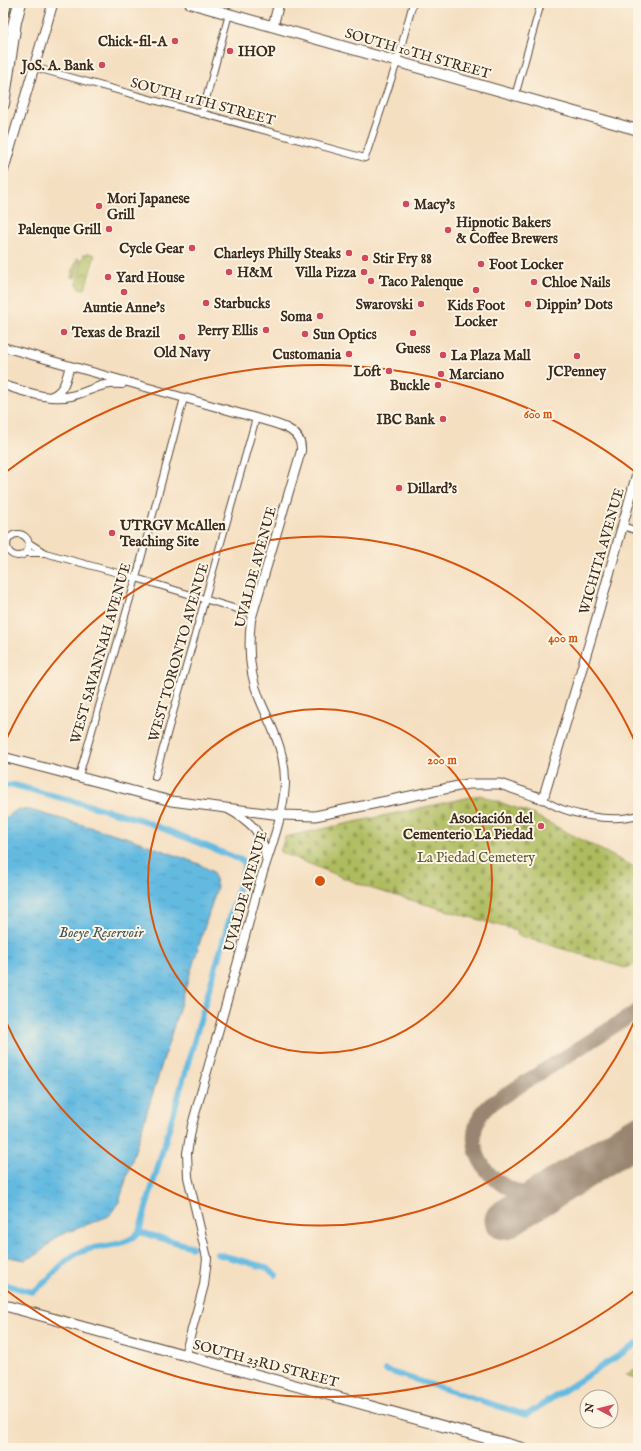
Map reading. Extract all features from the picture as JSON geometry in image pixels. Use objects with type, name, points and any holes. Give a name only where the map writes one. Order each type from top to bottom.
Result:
[{"type":"highway","points":[[3,12],[5,3]]},
{"type":"highway","points":[[3,65],[20,3]]},
{"type":"highway","points":[[3,104],[15,22]]},
{"type":"main road","points":[[3,172],[49,15],[51,3]]},
{"type":"main road","name":"SOUTH 10TH STREET","points":[[190,3],[638,130]]},
{"type":"main road","points":[[273,26],[280,3]]},
{"type":"main road","name":"WICHITA AVENUE","points":[[543,799],[596,621],[638,470]]},
{"type":"main road","points":[[3,757],[171,801],[281,815],[315,816],[468,784],[500,784],[543,799]]},
{"type":"main road","name":"SOUTH 23RD STREET","points":[[3,1305],[522,1448]]},
{"type":"street","points":[[397,62],[413,3]]},
{"type":"street","points":[[515,96],[541,3]]},
{"type":"street","points":[[202,114],[230,14]]},
{"type":"street","name":"SOUTH 11TH STREET","points":[[33,67],[366,158],[397,62]]},
{"type":"street","points":[[3,347],[256,418]]},
{"type":"street","points":[[50,397],[58,394],[62,388],[70,366]]},
{"type":"street","points":[[3,385],[50,397],[70,397],[102,384],[140,386]]},
{"type":"street","name":"WEST SAVANNAH AVENUE","points":[[79,776],[136,578],[184,398]]},
{"type":"street","name":"UVALDE AVENUE","points":[[185,1355],[204,1285],[207,1258],[188,1177],[187,1153],[192,1125],[266,862],[281,815],[285,781],[280,748],[260,700],[250,661],[250,634],[253,614],[301,451],[301,442],[299,436],[290,429],[256,418]]},
{"type":"street","name":"WEST TORONTO AVENUE","points":[[155,777],[256,418]]},
{"type":"street","points":[[622,526],[638,531]]},
{"type":"street","points":[[44,553],[29,543],[27,538],[21,534],[14,534],[6,538],[5,546],[8,552],[14,556],[21,556],[25,553],[44,553],[136,578],[253,614]]},
{"type":"street","points":[[25,553],[29,543]]},
{"type":"street","points":[[543,799],[551,805],[600,819],[628,818],[638,815]]},
{"type":"street","points":[[225,808],[252,824],[265,848],[266,862]]},
{"type":"green space","points":[[88,253],[95,255],[85,289],[78,288],[79,285],[76,284],[84,254],[87,255]]},
{"type":"green space","points":[[77,258],[81,259],[75,278],[71,277]]},
{"type":"green space","name":"La Piedad Cemetery","points":[[480,795],[532,814],[638,869],[638,964],[625,968],[517,935],[518,931],[369,888],[280,852],[285,837]]},
{"type":"green space","points":[[638,1367],[638,1379],[626,1375]]},
{"type":"water","name":"Boeye Reservoir","points":[[18,809],[30,810],[129,838],[199,864],[213,872],[217,887],[119,1202],[109,1216],[58,1236],[38,1254],[25,1260],[3,1256],[3,820]]},
{"type":"waterway","points":[[3,788],[5,786],[14,785],[139,819],[246,862],[139,1232],[133,1238],[126,1241],[92,1248],[76,1254],[64,1262],[44,1284],[32,1292],[3,1284]]},
{"type":"waterway","points":[[139,1232],[193,1247]]},
{"type":"waterway","points":[[217,1254],[265,1267],[276,1275]]},
{"type":"waterway","points":[[385,1370],[526,1415],[638,1343]]},
{"type":"taxiway","points":[[536,1199],[500,1183],[483,1165],[475,1145],[474,1134],[482,1113],[491,1104],[638,1011]]},
{"type":"runway","points":[[504,1220],[638,1135]]},
{"type":"place","name":"Chick-fil-A","points":[[175,41]]},
{"type":"place","name":"IHOP","points":[[230,51]]},
{"type":"place","name":"JoS. A. Bank","points":[[102,65]]},
{"type":"place","name":"Macy's","points":[[406,204]]},
{"type":"place","name":"Mori Japanese Grill","points":[[99,206]]},
{"type":"place","name":"Palenque Grill","points":[[109,229]]},
{"type":"place","name":"Hipnotic Bakers & Coffee Brewers","points":[[448,230]]},
{"type":"place","name":"Cycle Gear","points":[[192,248]]},
{"type":"place","name":"Charleys Philly Steaks","points":[[349,253]]},
{"type":"place","name":"Stir Fry 88","points":[[365,258]]},
{"type":"place","name":"Foot Locker","points":[[481,264]]},
{"type":"place","name":"H&M","points":[[229,272]]},
{"type":"place","name":"Villa Pizza","points":[[364,272]]},
{"type":"place","name":"Yard House","points":[[108,277]]},
{"type":"place","name":"Taco Palenque","points":[[371,281]]},
{"type":"place","name":"Chloe Nails","points":[[534,282]]},
{"type":"place","name":"Kids Foot Locker","points":[[476,290]]},
{"type":"place","name":"Auntie Anne's","points":[[124,292]]},
{"type":"place","name":"Starbucks","points":[[206,303]]},
{"type":"place","name":"Swarovski","points":[[421,304]]},
{"type":"place","name":"Dippin' Dots","points":[[528,304]]},
{"type":"place","name":"Soma","points":[[320,316]]},
{"type":"place","name":"Perry Ellis","points":[[266,330]]},
{"type":"place","name":"Texas de Brazil","points":[[64,332]]},
{"type":"place","name":"Guess","points":[[413,333]]},
{"type":"place","name":"Sun Optics","points":[[305,334]]},
{"type":"place","name":"Old Navy","points":[[182,337]]},
{"type":"place","name":"Customania","points":[[349,354]]},
{"type":"place","name":"La Plaza Mall","points":[[443,355]]},
{"type":"place","name":"JCPenney","points":[[577,356]]},
{"type":"place","name":"Loft","points":[[389,371]]},
{"type":"place","name":"Marciano","points":[[441,374]]},
{"type":"place","name":"Buckle","points":[[438,385]]},
{"type":"place","name":"IBC Bank","points":[[443,419]]},
{"type":"place","name":"Dillard's","points":[[399,488]]},
{"type":"place","name":"UTRGV McAllen Teaching Site","points":[[112,533]]},
{"type":"place","name":"Asociación del Cementerio La Piedad","points":[[541,826]]}]
